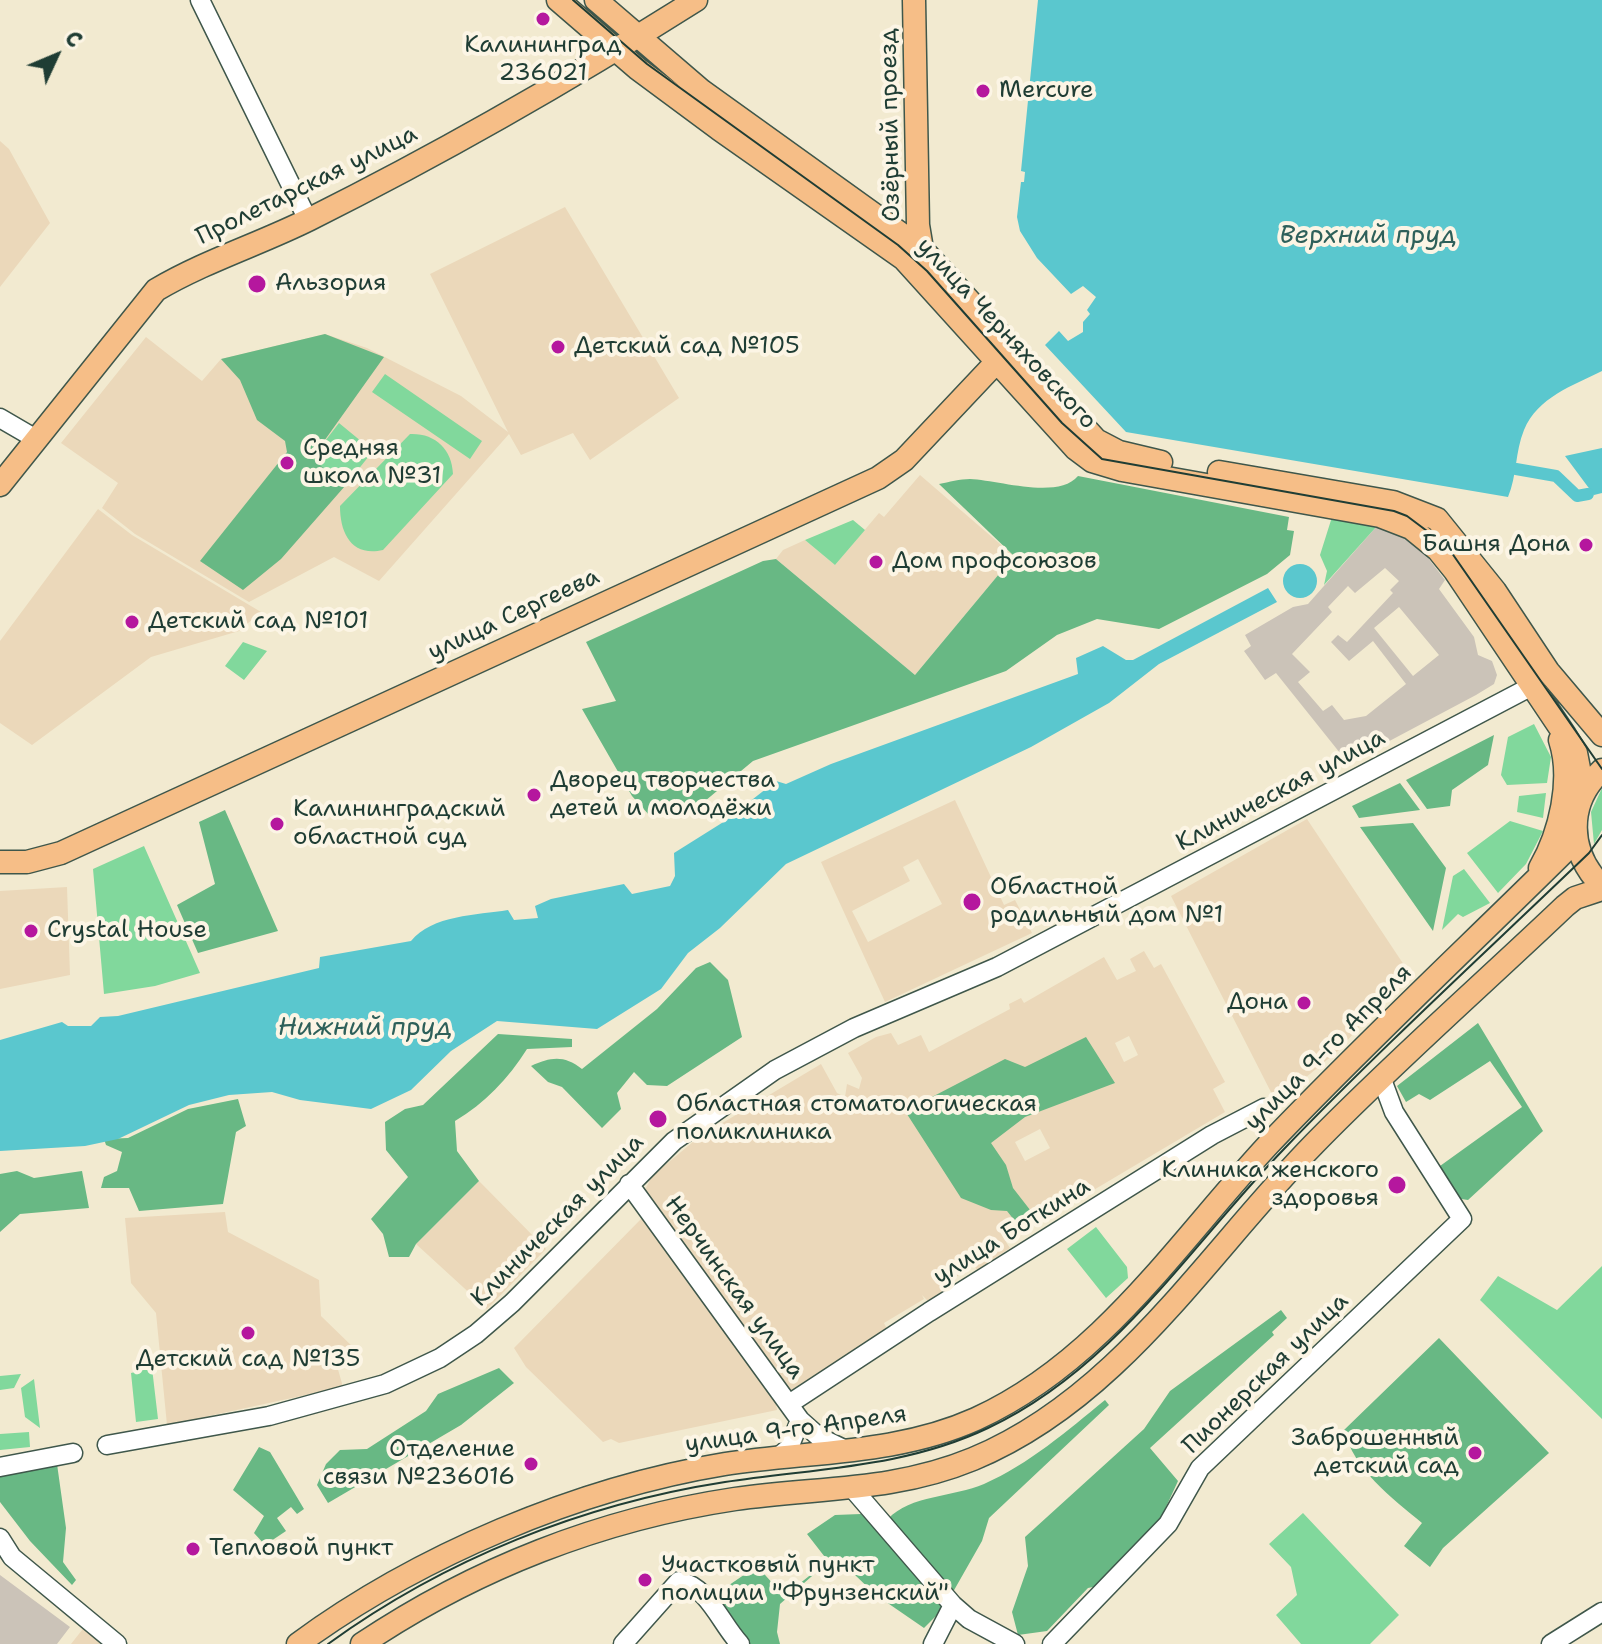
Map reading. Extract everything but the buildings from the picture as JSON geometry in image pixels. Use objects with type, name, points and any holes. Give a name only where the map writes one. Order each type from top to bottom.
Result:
[{"type":"main road","name":"улица Черняховского","points":[[558,0],[615,50],[719,129],[891,248],[1084,429],[1119,452],[1383,500],[1409,506],[1437,519],[1495,591],[1568,695],[1602,735]]},
{"type":"main road","name":"улица Черняховского","points":[[596,0],[702,91],[922,249],[1076,449],[1103,466],[1380,516],[1411,528],[1438,550],[1455,571],[1528,688],[1576,753],[1583,789]]},
{"type":"main road","name":"Пролетарская улица","points":[[0,485],[156,290],[180,276],[308,220],[469,135],[696,0]]},
{"type":"main road","name":"Озёрный проезд","points":[[914,0],[918,225],[922,249]]},
{"type":"main road","name":"улица Сергеева","points":[[0,862],[27,862],[61,853],[878,478],[904,460],[1002,355]]},
{"type":"main road","points":[[1568,695],[1602,721]]},
{"type":"main road","points":[[1536,876],[1554,838],[1564,782],[1565,755],[1551,719]]},
{"type":"main road","points":[[362,1644],[462,1585],[606,1528],[731,1500],[888,1485],[930,1474],[997,1448],[1077,1398],[1129,1350],[1270,1191],[1351,1106],[1565,906],[1575,898],[1602,887],[1581,861],[1576,835],[1583,789],[1602,770]]},
{"type":"main road","name":"улица 9-го Апреля","points":[[298,1644],[399,1580],[561,1508],[693,1470],[850,1452],[958,1427],[1011,1401],[1051,1376],[1111,1322],[1271,1142],[1536,876],[1566,850],[1576,835]]},
{"type":"main road","points":[[1565,906],[1602,902]]},
{"type":"street","points":[[200,0],[308,220]]},
{"type":"street","points":[[0,418],[36,439]]},
{"type":"street","name":"Клиническая улица","points":[[107,1445],[284,1412],[385,1384],[440,1358],[476,1334],[512,1303],[674,1141],[775,1070],[854,1028],[997,967],[1528,688]]},
{"type":"street","points":[[1381,1077],[1394,1112]]},
{"type":"street","points":[[1351,1106],[1363,1100],[1379,1103],[1394,1112]]},
{"type":"street","points":[[1264,1108],[1302,1111]]},
{"type":"street","points":[[1264,1108],[1273,1123],[1271,1142]]},
{"type":"street","name":"улица Боткина","points":[[795,1412],[941,1304],[1212,1135],[1264,1108]]},
{"type":"street","name":"Пионерская улица","points":[[1052,1644],[1168,1524],[1200,1468],[1462,1219],[1394,1112]]},
{"type":"street","name":"Нерчинская улица","points":[[629,1184],[795,1412],[819,1437],[850,1452]]},
{"type":"street","points":[[777,1458],[796,1437],[795,1412]]},
{"type":"street","points":[[0,1467],[73,1453]]},
{"type":"street","points":[[880,1521],[879,1503],[888,1485]]},
{"type":"street","points":[[853,1489],[953,1605],[969,1619],[1015,1644]]},
{"type":"street","points":[[0,1538],[12,1557],[117,1644]]},
{"type":"street","points":[[623,1644],[679,1581],[691,1583],[704,1595],[740,1644]]},
{"type":"street","points":[[933,1644],[953,1605]]},
{"type":"street","points":[[1551,1644],[1602,1612]]},
{"type":"shaded area","points":[[0,141],[9,149],[50,223],[0,287]]},
{"type":"shaded area","name":"Средняя школа №31","points":[[565,207],[679,398],[590,460],[573,433],[521,455],[509,434],[379,581],[334,557],[249,602],[135,534],[102,508],[118,483],[61,443],[146,337],[202,381],[221,359],[325,334],[367,348],[461,396],[508,432],[430,274]]},
{"type":"shaded area","points":[[920,475],[1014,556],[915,675],[776,559],[783,550],[805,540],[835,565],[879,513],[884,517]]},
{"type":"shaded area","name":"Детский сад №101","points":[[98,509],[132,535],[261,612],[239,631],[151,657],[32,745],[0,723],[0,641]]},
{"type":"shaded area","points":[[1377,526],[1402,535],[1425,554],[1445,580],[1439,589],[1474,637],[1478,655],[1492,661],[1497,675],[1494,684],[1348,763],[1276,673],[1265,680],[1244,651],[1251,646],[1245,635],[1293,607],[1308,604]],"holes":[[[1385,568],[1399,581],[1390,590],[1393,593],[1347,642],[1338,635],[1331,642],[1349,661],[1373,641],[1406,684],[1366,716],[1344,720],[1332,705],[1323,711],[1298,682],[1310,672],[1292,654],[1332,612],[1328,607],[1348,586],[1355,593]],[[1399,607],[1439,655],[1413,676],[1374,628]]]},
{"type":"shaded area","name":"Областной родильный дом №1","points":[[955,800],[1004,905],[1015,900],[1032,933],[885,1002],[821,862]],"holes":[[[918,859],[942,904],[868,942],[852,911],[910,881],[903,867]]]},
{"type":"shaded area","points":[[1307,819],[1408,971],[1339,1050],[1276,1102],[1171,896]]},
{"type":"shaded area","name":"Crystal House","points":[[67,887],[70,975],[0,989],[0,891]]},
{"type":"shaded area","points":[[1144,951],[1154,968],[1161,964],[1225,1082],[1213,1089],[1225,1112],[1006,1242],[1010,1248],[977,1270],[974,1265],[947,1283],[950,1288],[929,1302],[922,1295],[924,1299],[884,1323],[887,1329],[790,1394],[644,1192],[652,1176],[699,1137],[821,1064],[837,1093],[845,1097],[847,1084],[859,1089],[862,1078],[848,1053],[876,1037],[891,1033],[898,1045],[921,1035],[929,1052],[1010,1009],[1009,1004],[1021,998],[1024,1003],[1104,957],[1117,980],[1136,971],[1130,959]],"holes":[[[1129,1036],[1138,1055],[1124,1062],[1115,1043]],[[1040,1129],[1050,1148],[1025,1161],[1015,1142]]]},
{"type":"shaded area","points":[[479,1181],[546,1249],[487,1309],[416,1244]]},
{"type":"shaded area","name":"Детский сад №135","points":[[225,1212],[228,1232],[319,1280],[321,1316],[355,1349],[337,1366],[343,1387],[167,1425],[156,1313],[131,1283],[125,1218]]},
{"type":"shaded area","points":[[642,1218],[775,1396],[777,1410],[619,1443],[611,1439],[603,1442],[526,1367],[514,1348]]},
{"type":"shaded area","points":[[0,1575],[70,1627],[57,1644],[0,1644]]},
{"type":"shaded area","points":[[86,1625],[110,1644],[71,1644]]},
{"type":"green space","points":[[325,334],[384,357],[312,458],[345,486],[281,559],[243,590],[200,561],[287,452],[285,441],[257,420],[240,380],[221,359]]},
{"type":"green space","points":[[385,374],[482,441],[470,459],[372,392]]},
{"type":"green space","points":[[339,423],[373,451],[345,486],[312,458]]},
{"type":"green space","points":[[410,434],[427,436],[440,444],[446,450],[453,474],[383,550],[356,547],[345,534],[340,506]]},
{"type":"green space","points":[[1078,476],[1289,517],[1287,530],[1294,531],[1290,555],[1267,574],[1159,629],[1097,619],[1057,635],[1006,671],[753,761],[705,801],[650,816],[632,796],[582,709],[616,701],[586,642],[763,561],[776,559],[915,675],[1014,556],[939,484],[970,479],[1042,488],[1069,483]]},
{"type":"green space","points":[[1332,517],[1377,526],[1324,585],[1327,571],[1320,555]]},
{"type":"green space","points":[[853,520],[865,530],[835,565],[805,540]]},
{"type":"green space","points":[[243,642],[267,651],[244,680],[225,666]]},
{"type":"green space","points":[[1534,724],[1551,757],[1547,783],[1507,785],[1501,775],[1508,737]]},
{"type":"green space","points":[[1494,735],[1488,765],[1452,790],[1450,806],[1427,809],[1406,780]]},
{"type":"green space","points":[[1400,783],[1420,810],[1359,818],[1352,806]]},
{"type":"green space","points":[[1602,788],[1602,830],[1594,844],[1591,812]]},
{"type":"green space","points":[[1546,793],[1543,818],[1517,812],[1519,796]]},
{"type":"green space","points":[[225,810],[278,931],[198,953],[177,905],[215,884],[199,822]]},
{"type":"green space","points":[[1510,821],[1543,831],[1526,864],[1498,893],[1467,853]]},
{"type":"green space","points":[[1413,823],[1446,868],[1433,931],[1360,827]]},
{"type":"green space","points":[[144,846],[200,973],[155,986],[104,994],[93,869]]},
{"type":"green space","points":[[1464,869],[1490,903],[1463,917],[1458,914],[1442,930],[1453,876]]},
{"type":"green space","points":[[710,962],[728,980],[742,1037],[667,1086],[647,1085],[634,1072],[617,1093],[621,1109],[602,1128],[562,1087],[548,1082],[531,1066],[557,1059],[569,1061],[582,1069],[657,1009],[696,968]]},
{"type":"green space","points":[[1478,1023],[1543,1131],[1468,1200],[1455,1198],[1440,1166],[1522,1107],[1490,1061],[1430,1100],[1419,1094],[1406,1102],[1397,1086]]},
{"type":"green space","points":[[498,1034],[572,1039],[572,1047],[527,1049],[495,1090],[455,1121],[457,1151],[479,1181],[416,1244],[409,1257],[389,1257],[383,1234],[371,1219],[408,1177],[386,1150],[385,1122],[405,1109],[423,1105]]},
{"type":"green space","points":[[1086,1037],[1115,1083],[1025,1117],[991,1143],[1006,1165],[1013,1188],[1034,1215],[1019,1226],[1007,1211],[991,1210],[961,1198],[905,1111],[1005,1059],[1025,1067]]},
{"type":"green space","points":[[238,1099],[246,1126],[236,1132],[223,1204],[139,1211],[129,1188],[101,1188],[104,1177],[117,1171],[122,1152],[106,1145],[104,1139],[128,1138],[188,1109]]},
{"type":"green space","points":[[17,1171],[34,1178],[82,1171],[89,1208],[20,1214],[0,1232],[0,1174]]},
{"type":"green space","points":[[1096,1227],[1127,1267],[1128,1278],[1106,1298],[1067,1249]]},
{"type":"green space","points":[[1602,1266],[1602,1419],[1480,1300],[1498,1276],[1557,1310]]},
{"type":"green space","points":[[1281,1310],[1287,1318],[1272,1332],[1274,1335],[1150,1448],[1178,1481],[1161,1518],[1143,1543],[1103,1585],[1088,1588],[1047,1631],[1018,1635],[1012,1612],[1028,1566],[1025,1537],[1144,1429],[1170,1391]]},
{"type":"green space","points":[[1439,1338],[1549,1453],[1443,1548],[1430,1567],[1404,1546],[1422,1523],[1386,1493],[1365,1470],[1344,1430]]},
{"type":"green space","points":[[152,1368],[158,1419],[136,1422],[131,1373]]},
{"type":"green space","points":[[499,1368],[514,1383],[461,1425],[328,1503],[317,1485],[326,1464],[340,1450],[367,1449],[426,1411],[438,1394]]},
{"type":"green space","points":[[21,1374],[14,1388],[0,1390],[0,1376]]},
{"type":"green space","points":[[34,1379],[40,1428],[25,1417],[21,1388]]},
{"type":"green space","points":[[1105,1400],[1109,1405],[989,1518],[982,1541],[953,1592],[888,1519],[908,1505],[972,1488],[1001,1476],[1047,1446]]},
{"type":"green space","points":[[29,1432],[30,1447],[0,1450],[0,1434]]},
{"type":"green space","points":[[259,1447],[270,1452],[304,1509],[297,1514],[291,1507],[277,1518],[286,1531],[265,1545],[254,1533],[264,1516],[233,1490]]},
{"type":"green space","points":[[57,1464],[66,1528],[63,1562],[76,1580],[72,1585],[30,1541],[0,1502],[0,1476]]},
{"type":"green space","points":[[1303,1513],[1399,1615],[1370,1644],[1301,1644],[1276,1615],[1297,1595],[1291,1567],[1269,1544]]},
{"type":"green space","points":[[861,1514],[946,1606],[924,1628],[876,1595],[835,1556],[780,1604],[777,1632],[780,1644],[749,1644],[713,1596],[757,1566],[784,1596],[828,1561],[807,1534],[835,1515]]},
{"type":"water","name":"Верхний пруд","points":[[1038,0],[1602,0],[1602,371],[1557,394],[1530,419],[1521,438],[1508,497],[1126,432],[1045,345],[1059,331],[1068,341],[1083,332],[1083,322],[1090,314],[1087,310],[1096,297],[1083,286],[1071,294],[1037,258],[1020,231],[1017,217],[1025,172],[1021,171]]},
{"type":"water","points":[[1602,448],[1602,493],[1594,495],[1565,456]]},
{"type":"water","points":[[1300,564],[1312,569],[1317,581],[1312,593],[1300,598],[1288,593],[1283,581],[1288,569]]},
{"type":"water","name":"Нижний пруд","points":[[1268,588],[1277,602],[1159,664],[1109,703],[1031,747],[786,864],[720,928],[688,953],[661,989],[597,1029],[497,1021],[451,1051],[411,1090],[371,1109],[300,1100],[272,1092],[229,1095],[189,1105],[118,1139],[85,1146],[0,1151],[0,1040],[62,1022],[68,1026],[91,1026],[100,1017],[118,1016],[319,968],[320,957],[411,941],[431,926],[456,918],[508,910],[514,920],[538,918],[535,906],[551,899],[624,884],[632,894],[670,886],[675,876],[674,853],[725,821],[776,781],[786,784],[831,764],[1078,674],[1076,658],[1103,646],[1126,660],[1133,660]]},
{"type":"waterway","points":[[1516,469],[1556,476],[1577,496],[1588,494]]},
{"type":"tram line","points":[[573,0],[647,64],[898,245],[927,271],[1062,423],[1102,459],[1394,511],[1407,516],[1447,546],[1602,769]]},
{"type":"tram line","points":[[328,1644],[419,1586],[517,1539],[568,1521],[672,1492],[859,1465],[924,1451],[988,1428],[1033,1403],[1074,1373],[1112,1339],[1148,1303],[1284,1149],[1589,853],[1602,835]]},
{"type":"place","name":"Калининград 236021","points":[[543,19]]},
{"type":"place","name":"Mercure","points":[[983,91]]},
{"type":"place","name":"Альзория","points":[[257,284]]},
{"type":"place","name":"Детский сад №105","points":[[558,347]]},
{"type":"place","name":"Средняя школа №31","points":[[287,463]]},
{"type":"place","name":"Башня Дона","points":[[1586,545]]},
{"type":"place","name":"Дом профсоюзов","points":[[876,562]]},
{"type":"place","name":"Детский сад №101","points":[[132,622]]},
{"type":"place","name":"Дворец творчества детей и молодёжи","points":[[534,795]]},
{"type":"place","name":"Калининградский областной суд","points":[[277,824]]},
{"type":"place","name":"Областной родильный дом №1","points":[[972,902]]},
{"type":"place","name":"Crystal House","points":[[31,931]]},
{"type":"place","name":"Дона","points":[[1304,1003]]},
{"type":"place","name":"Областная стоматологическая поликлиника","points":[[658,1119]]},
{"type":"place","name":"Клиника женского здоровья","points":[[1397,1185]]},
{"type":"place","name":"Детский сад №135","points":[[248,1333]]},
{"type":"place","name":"Заброшенный детский сад","points":[[1475,1453]]},
{"type":"place","name":"Отделение связи №236016","points":[[531,1464]]},
{"type":"place","name":"Тепловой пункт","points":[[193,1549]]},
{"type":"place","name":"Участковый пункт полиции \"Фрунзенский\"","points":[[645,1580]]}]
